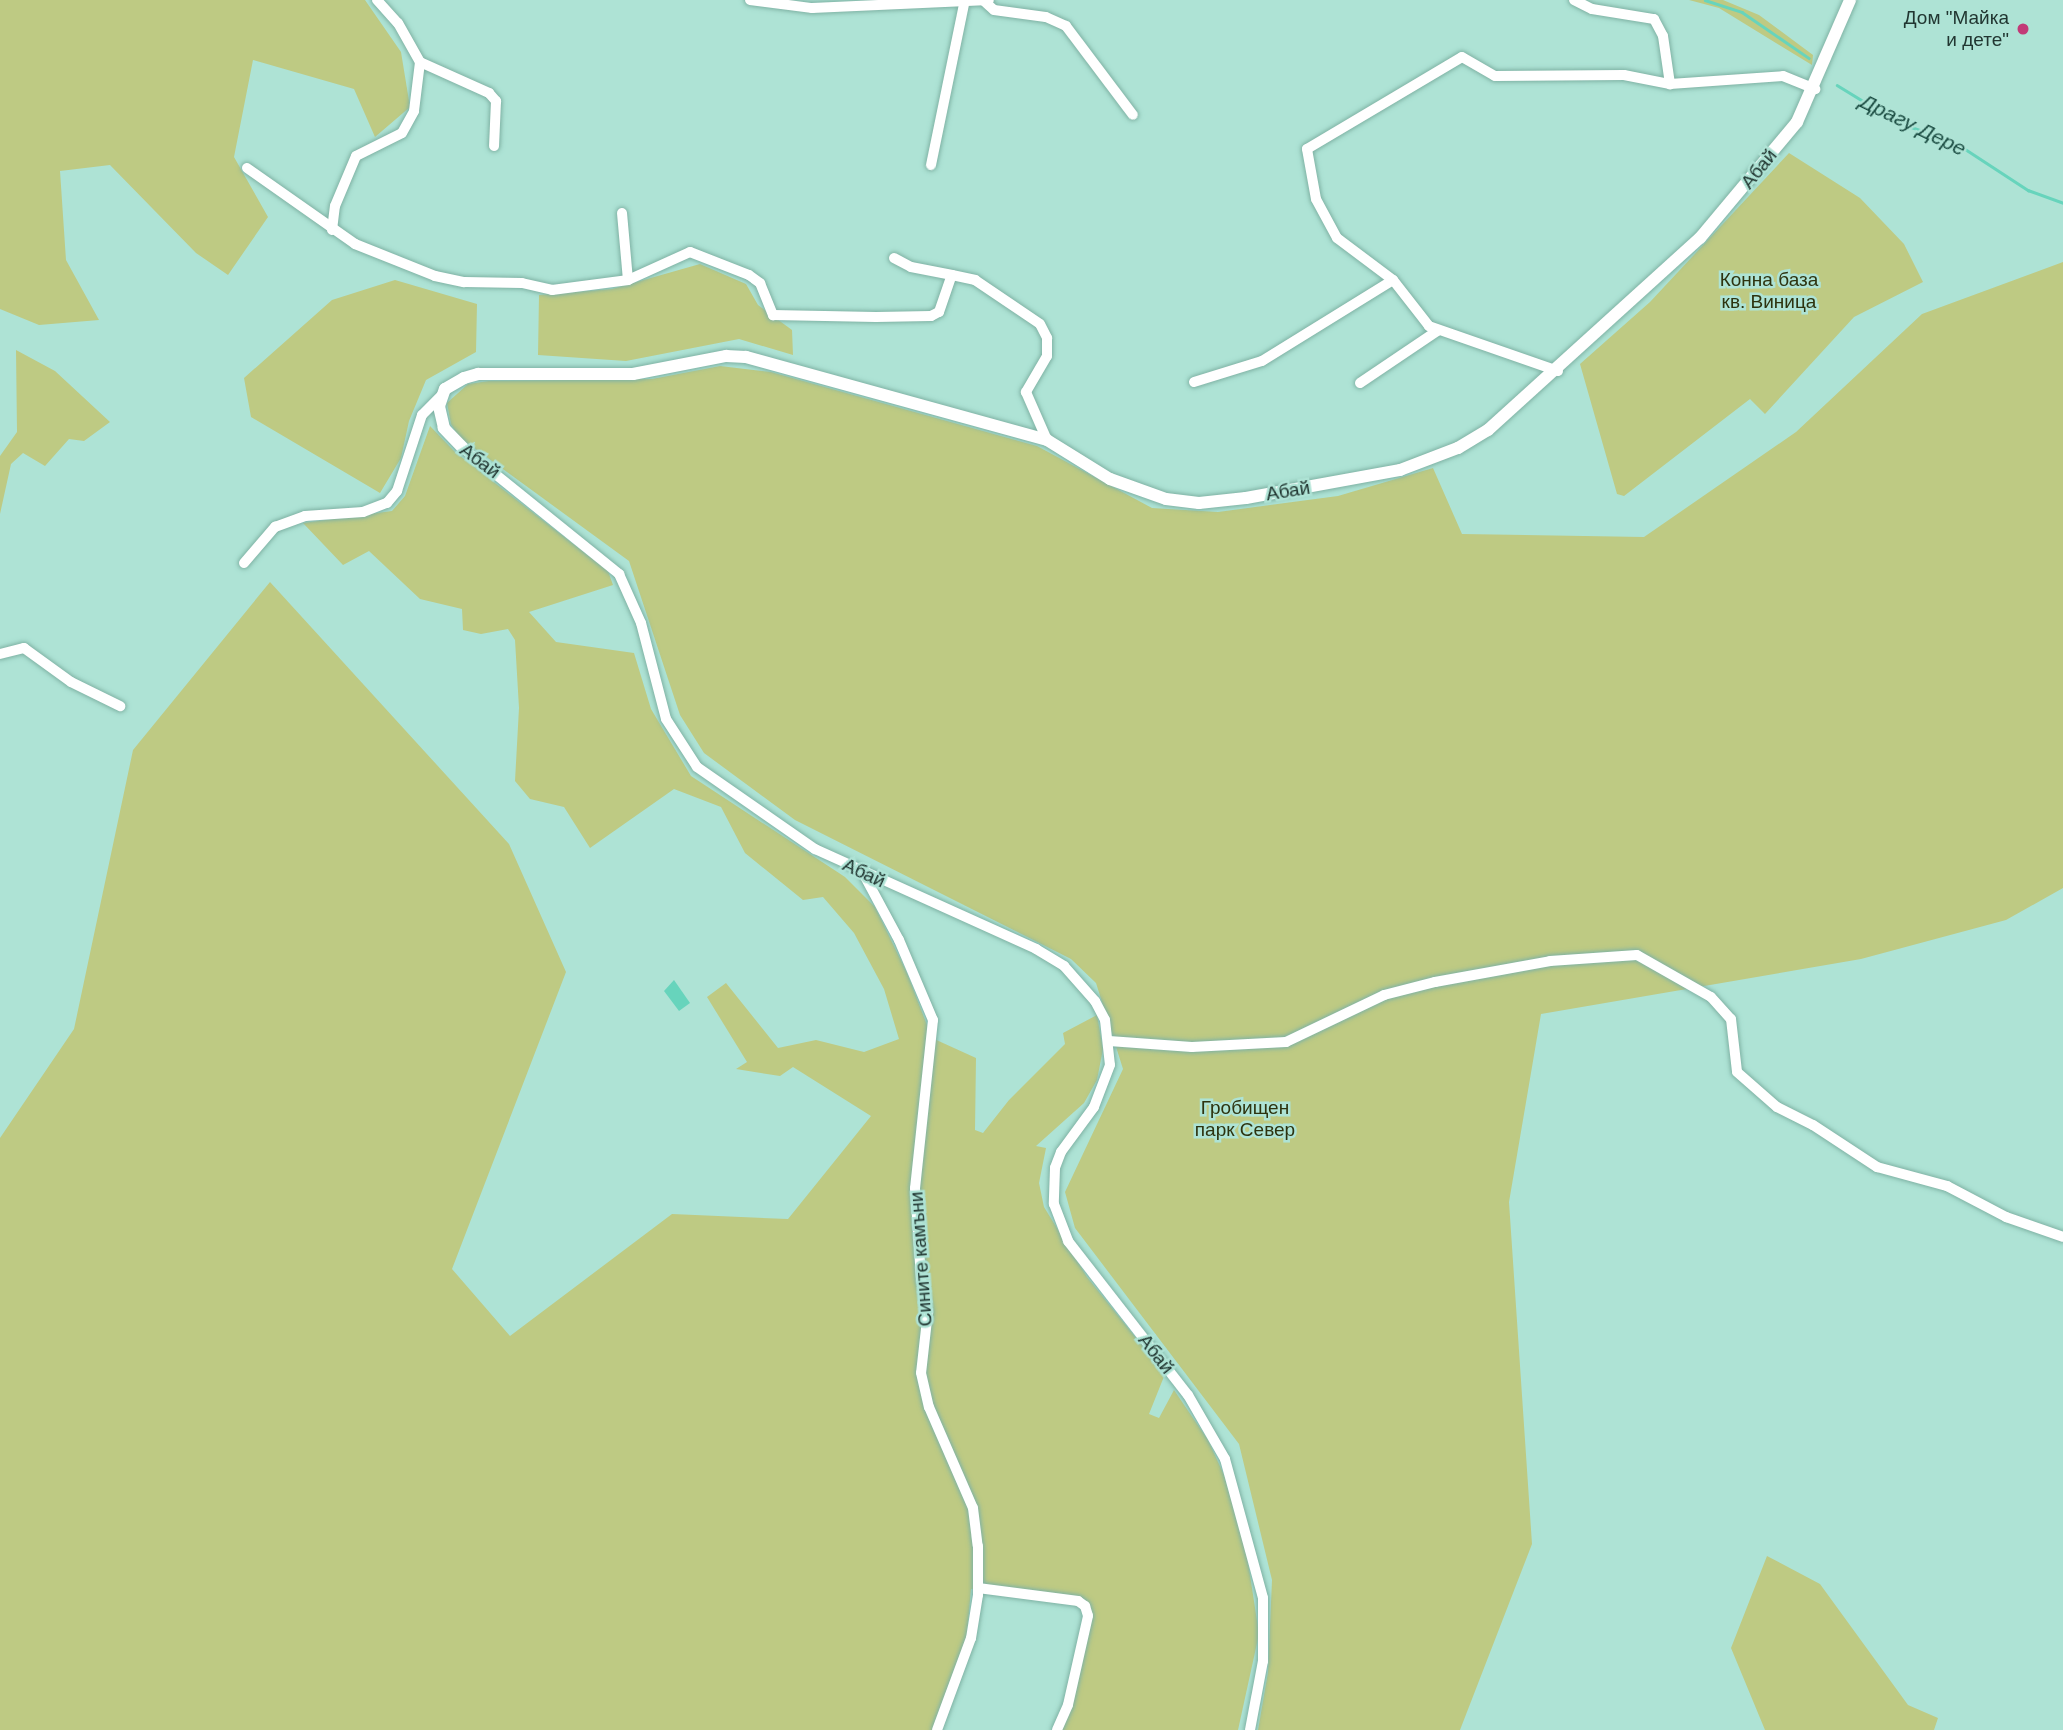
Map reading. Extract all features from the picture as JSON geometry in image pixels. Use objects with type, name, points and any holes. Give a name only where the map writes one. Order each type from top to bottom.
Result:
[{"type":"street","points":[[377,0],[398,23],[420,62],[489,93],[498,111],[494,146]]},
{"type":"street","points":[[750,0],[813,8],[987,1],[994,10],[1046,17],[1066,26],[1133,115]]},
{"type":"street","points":[[1574,0],[1592,9],[1654,19],[1663,36],[1670,84]]},
{"type":"street","name":"Абай","points":[[1250,1730],[1264,1650],[1263,1598],[1225,1459],[1188,1395],[1068,1241],[1054,1204],[1055,1168],[1105,1086],[1109,1041],[1096,1001],[1064,966],[1036,949],[863,873],[770,821],[697,767],[666,719],[641,623],[619,574],[463,448],[444,428],[441,396],[445,389],[478,374],[595,376],[726,356],[746,357],[1047,440],[1141,493],[1199,503],[1374,477],[1432,459],[1488,430],[1558,371],[1700,238],[1774,151],[1815,89],[1850,0]]},
{"type":"street","points":[[931,165],[964,4]]},
{"type":"street","points":[[1558,371],[1450,331],[1437,331],[1429,327],[1393,280],[1337,238],[1317,199],[1307,149],[1462,57],[1495,76],[1624,75],[1670,84],[1783,76],[1815,89]]},
{"type":"street","points":[[332,230],[335,206],[356,156],[402,133],[414,111],[420,62]]},
{"type":"street","points":[[247,168],[355,244],[435,276],[464,282],[522,283],[552,289],[628,280],[679,256],[702,254],[760,283],[774,315],[876,317],[939,312],[951,275]]},
{"type":"street","points":[[621,213],[628,280]]},
{"type":"street","points":[[894,258],[911,267],[951,275],[997,291],[1040,324],[1047,338],[1047,356],[1026,392],[1047,440]]},
{"type":"street","points":[[1194,382],[1262,361],[1393,280]]},
{"type":"street","points":[[1360,383],[1437,331]]},
{"type":"street","points":[[244,564],[275,527],[305,516],[363,512],[387,503],[397,491],[422,415],[441,396]]},
{"type":"street","points":[[0,654],[24,648],[71,682],[120,706]]},
{"type":"street","name":"Сините камъни","points":[[863,873],[899,940],[933,1020],[915,1188],[921,1279],[928,1311],[921,1373],[929,1407],[973,1508],[978,1588],[971,1638],[937,1730]]},
{"type":"street","points":[[1109,1041],[1192,1047],[1286,1042],[1384,995],[1435,982],[1550,961],[1637,956],[1711,997],[1731,1019],[1737,1072],[1777,1107],[1813,1125],[1877,1167],[1947,1186],[2006,1217],[2063,1237]]},
{"type":"street","points":[[978,1588],[1077,1601],[1085,1606],[1088,1616],[1068,1706],[1057,1730]]},
{"type":"green space","points":[[0,0],[365,0],[401,52],[410,107],[375,137],[354,89],[253,60],[234,157],[268,217],[228,275],[196,253],[110,165],[60,171],[66,260],[99,320],[39,325],[0,309]]},
{"type":"green space","points":[[1689,0],[1723,0],[1759,15],[1813,55],[1812,65],[1719,8]]},
{"type":"green space","name":"Конна база кв. Виница","points":[[1789,153],[1860,198],[1904,244],[1923,282],[1854,317],[1765,414],[1750,399],[1624,496],[1617,494],[1580,364],[1650,302]]},
{"type":"green space","name":"Гробищен парк Север","points":[[2063,262],[2063,888],[2006,920],[1861,959],[1541,1014],[1509,1202],[1532,1544],[1460,1730],[1258,1730],[1268,1672],[1272,1580],[1239,1444],[1075,1228],[1065,1192],[1123,1069],[1096,983],[1071,959],[795,820],[704,753],[680,715],[629,561],[459,437],[451,424],[447,403],[468,384],[489,381],[652,379],[720,366],[771,372],[1037,446],[1152,508],[1218,512],[1338,496],[1433,468],[1462,534],[1644,537],[1796,432],[1922,314]]},
{"type":"green space","points":[[700,264],[746,284],[758,305],[792,330],[793,355],[739,339],[626,361],[538,355],[539,295],[612,289]]},
{"type":"green space","points":[[395,280],[477,304],[476,352],[426,380],[409,421],[401,458],[380,493],[251,417],[244,378],[332,300]]},
{"type":"green space","points":[[16,350],[55,371],[110,422],[84,441],[69,439],[45,466],[23,453],[11,464],[0,514],[0,456],[17,432]]},
{"type":"green space","points":[[430,426],[455,452],[608,571],[613,585],[529,612],[556,642],[634,653],[651,709],[691,776],[845,877],[875,907],[907,973],[932,1038],[976,1058],[975,1130],[983,1133],[1009,1100],[1065,1044],[1063,1033],[1097,1015],[1103,1049],[1097,1080],[1084,1103],[1036,1146],[1046,1148],[1039,1183],[1044,1207],[1087,1277],[1165,1374],[1149,1414],[1159,1418],[1174,1390],[1208,1440],[1224,1475],[1246,1549],[1259,1634],[1238,1730],[1062,1730],[1088,1616],[1077,1601],[971,1589],[965,1659],[933,1730],[0,1730],[0,1138],[74,1029],[133,750],[270,582],[509,844],[566,972],[452,1269],[510,1336],[672,1214],[788,1219],[871,1116],[793,1067],[780,1076],[736,1069],[747,1062],[707,997],[726,983],[778,1048],[816,1040],[864,1052],[899,1039],[884,989],[854,933],[823,897],[803,900],[745,853],[721,807],[674,789],[590,848],[564,807],[530,799],[515,781],[519,708],[515,640],[508,629],[481,634],[463,630],[462,609],[420,599],[369,551],[343,565],[303,523],[392,511],[405,496]]},
{"type":"green space","points":[[1767,1556],[1820,1584],[1908,1705],[1938,1718],[1934,1730],[1765,1730],[1731,1648]]},
{"type":"shaded area","points":[[674,980],[690,1003],[679,1011],[664,991]]},
{"type":"waterway","name":"Драгу Дере","points":[[1705,0],[1742,12],[1809,58]]},
{"type":"waterway","name":"Драгу Дере","points":[[1837,85],[1899,123],[1953,141],[2028,190],[2063,203]]},
{"type":"place","name":"Дом \"Майка и дете\"","points":[[2023,29]]}]
